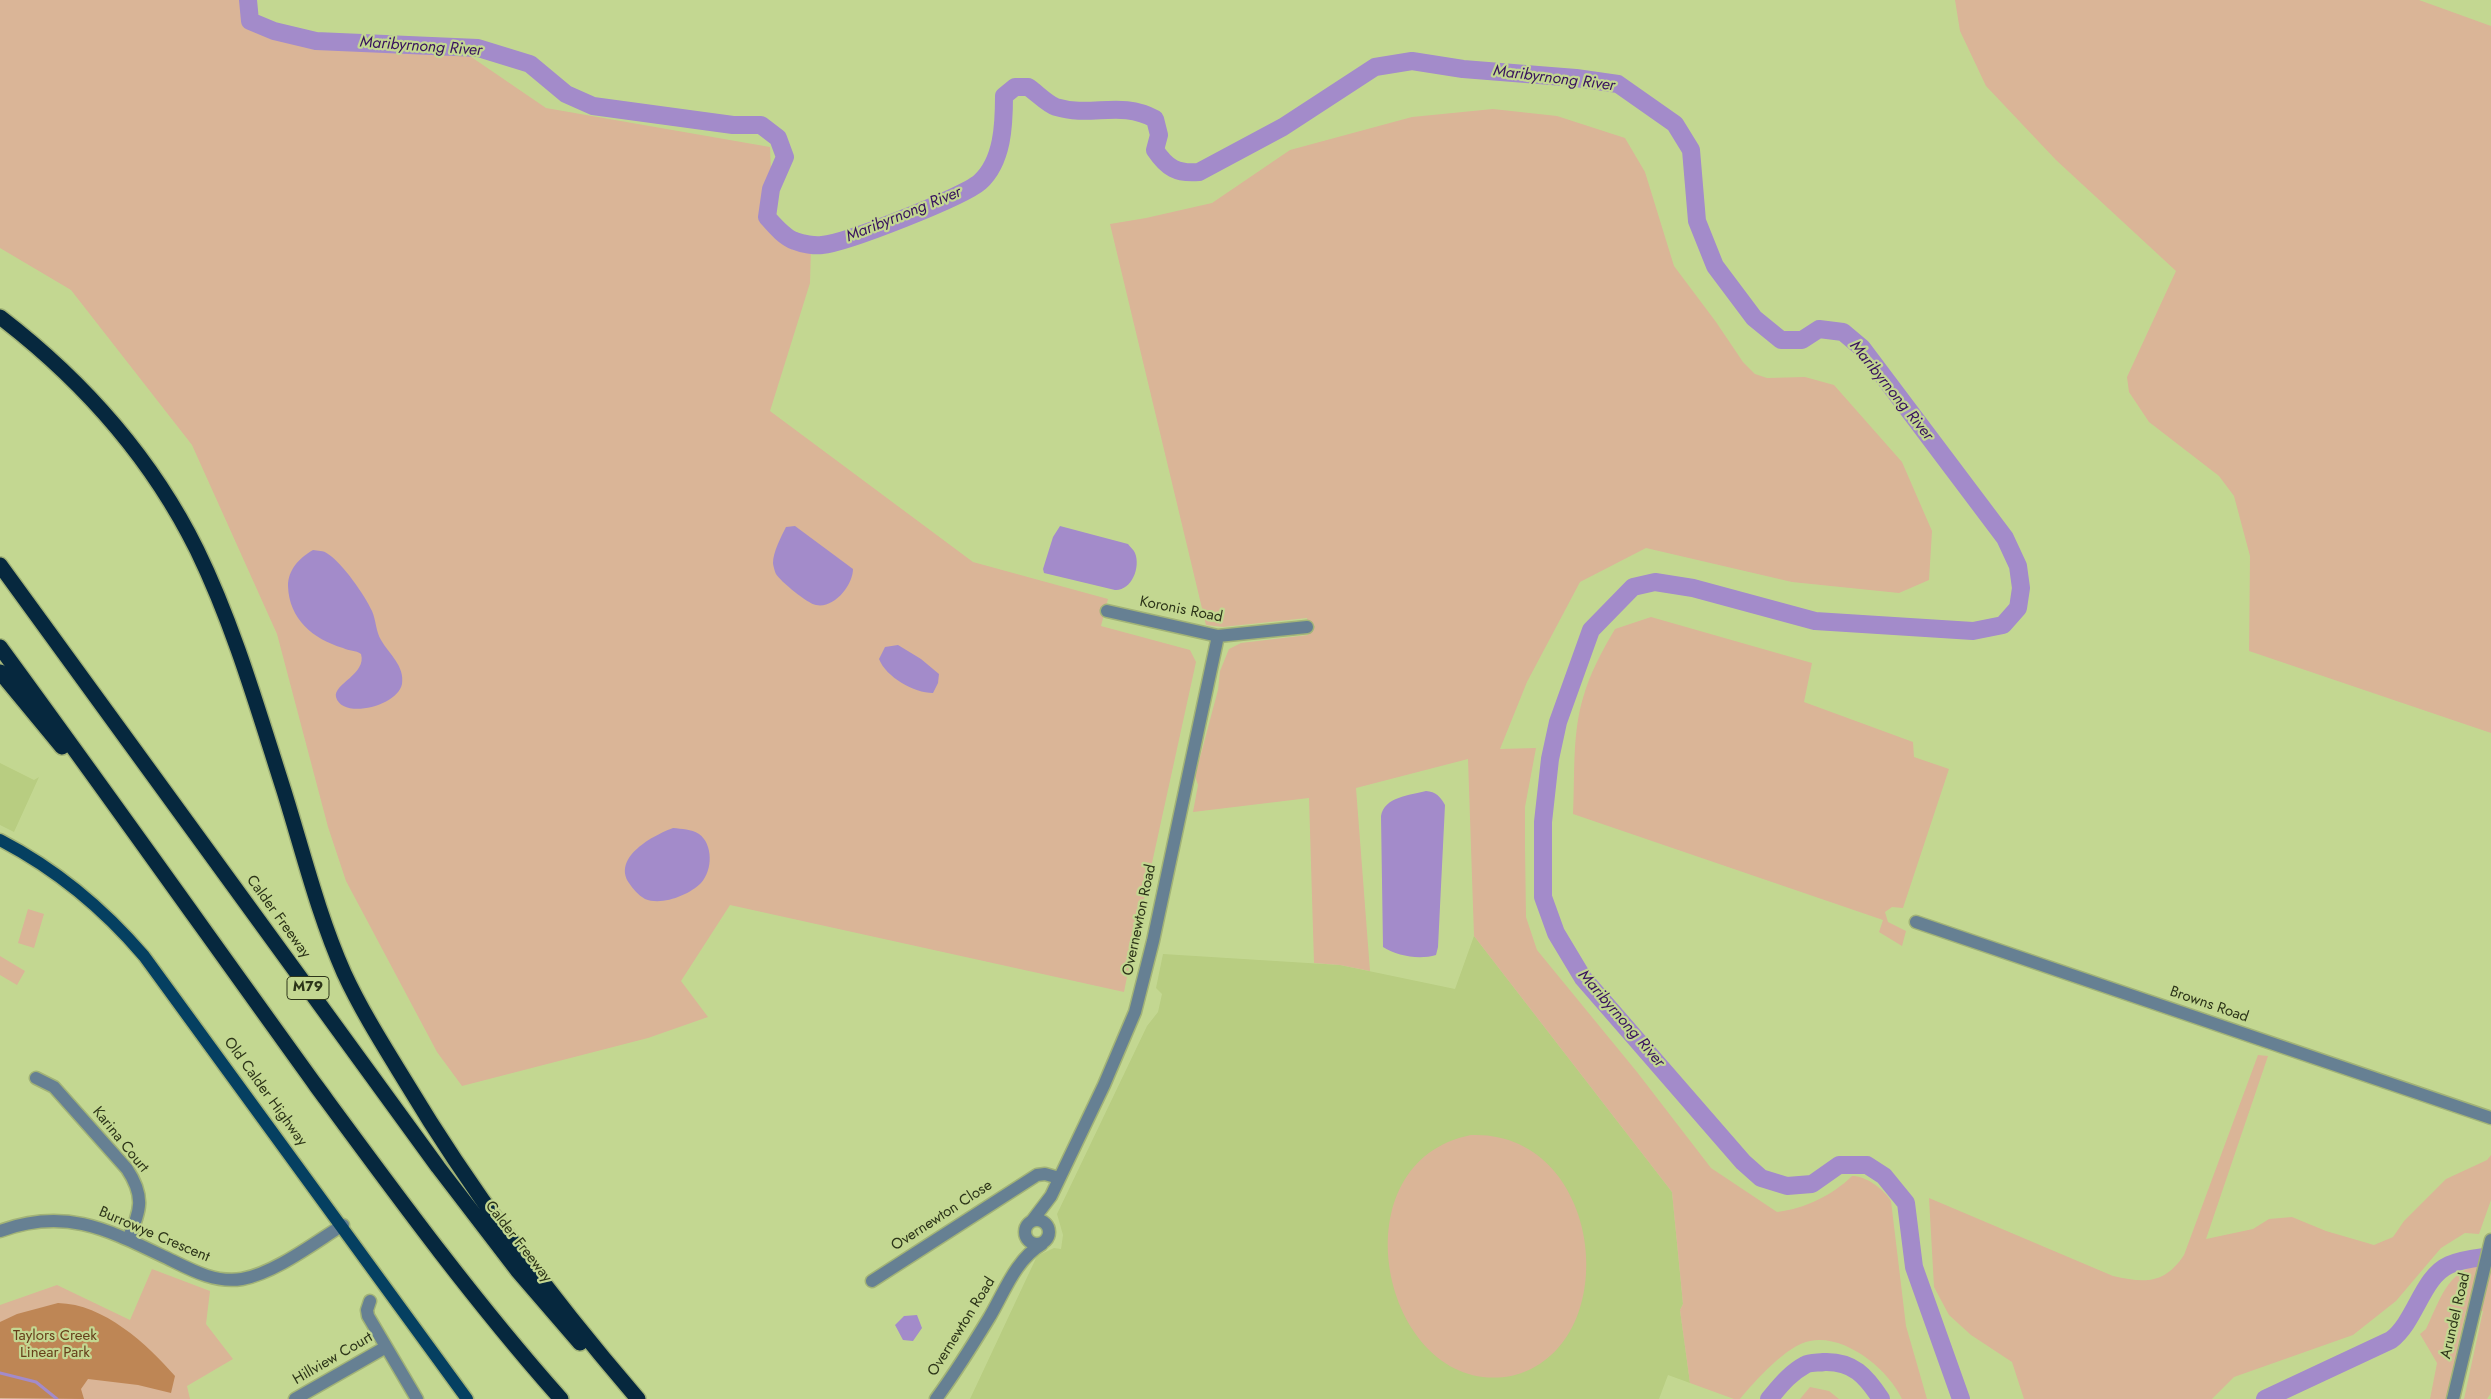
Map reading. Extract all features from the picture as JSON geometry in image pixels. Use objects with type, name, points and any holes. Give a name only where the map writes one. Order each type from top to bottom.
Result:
[{"type":"highway","points":[[0,317],[48,356],[86,392],[130,444],[172,504],[196,548],[225,614],[280,780],[317,904],[344,972],[365,1014],[428,1119],[484,1204],[594,1348],[638,1399]]},
{"type":"highway","name":"Calder Freeway","points":[[0,565],[472,1213],[558,1319],[631,1399]]},
{"type":"highway","points":[[0,646],[180,898],[426,1235],[498,1326],[561,1399]]},
{"type":"highway","points":[[0,672],[96,789],[180,898]]},
{"type":"main road","name":"Old Calder Highway","points":[[0,840],[72,886],[105,914],[133,943],[157,972],[467,1399]]},
{"type":"street","name":"Koronis Road","points":[[1107,611],[1218,636],[1308,627]]},
{"type":"street","name":"Overnewton Road","points":[[1032,1221],[1055,1187],[1104,1085],[1138,1002],[1218,636]]},
{"type":"street","name":"Browns Road","points":[[1916,922],[2491,1118]]},
{"type":"street","name":"Karina Court","points":[[36,1078],[54,1087],[127,1169],[136,1182],[140,1199],[139,1209],[128,1239]]},
{"type":"street","name":"Overnewton Close","points":[[872,1281],[1040,1174],[1055,1187]]},
{"type":"street","name":"Overnewton Road","points":[[1047,1226],[1055,1187]]},
{"type":"street","name":"Burrowye Crescent","points":[[0,1231],[27,1223],[51,1220],[94,1225],[203,1275],[229,1280],[262,1272],[342,1225]]},
{"type":"street","points":[[1039,1220],[1047,1226],[1049,1235],[1042,1244],[1032,1244],[1025,1236],[1026,1226],[1032,1221],[1039,1220]]},
{"type":"street","name":"Overnewton Road","points":[[1015,1271],[1025,1236]]},
{"type":"street","name":"Arundel Road","points":[[2453,1399],[2491,1240]]},
{"type":"street","name":"Overnewton Road","points":[[936,1399],[973,1343],[1015,1271],[1034,1248],[1042,1244]]},
{"type":"street","points":[[370,1301],[367,1313],[417,1399]]},
{"type":"street","name":"Hillview Court","points":[[295,1399],[386,1347]]},
{"type":"shaded area","points":[[795,526],[853,569],[850,582],[836,600],[823,605],[812,604],[794,592],[776,574],[773,563],[774,554],[786,527]]},
{"type":"shaded area","points":[[1060,526],[1128,544],[1137,559],[1136,572],[1130,583],[1126,587],[1115,590],[1044,573],[1043,569],[1053,537]]},
{"type":"shaded area","points":[[313,550],[328,554],[353,580],[372,611],[381,640],[399,666],[402,684],[398,692],[391,699],[381,704],[358,709],[348,708],[340,704],[336,697],[336,692],[359,667],[362,661],[361,654],[332,644],[313,633],[298,618],[293,608],[289,598],[288,580],[295,565]]},
{"type":"shaded area","points":[[898,645],[921,659],[939,674],[938,683],[933,693],[918,690],[901,683],[883,666],[879,659],[885,647]]},
{"type":"shaded area","points":[[0,763],[34,780],[39,777],[14,832],[0,825]]},
{"type":"shaded area","points":[[1426,791],[1437,795],[1445,805],[1438,947],[1436,955],[1415,957],[1395,953],[1383,947],[1381,816],[1383,810],[1392,801]]},
{"type":"shaded area","points":[[673,828],[693,831],[704,838],[710,857],[708,871],[701,883],[690,892],[667,900],[652,901],[645,899],[629,883],[625,873],[626,864],[630,856],[638,848]]},
{"type":"shaded area","points":[[1474,936],[1672,1192],[1683,1304],[1680,1310],[1690,1383],[1668,1375],[1659,1399],[970,1399],[1037,1256],[1054,1248],[1061,1249],[1063,1235],[1057,1214],[1147,1026],[1158,1012],[1162,994],[1156,988],[1163,954],[1340,965],[1455,989]]},
{"type":"shaded area","points":[[917,1315],[922,1328],[913,1341],[903,1340],[895,1325],[904,1316]]},
{"type":"green space","points":[[0,0],[243,0],[268,35],[464,52],[546,108],[770,147],[774,233],[799,250],[811,247],[810,283],[770,411],[973,562],[1108,599],[1101,626],[1190,650],[1196,662],[1136,936],[1131,936],[1129,947],[1132,952],[1124,992],[730,905],[681,981],[708,1017],[648,1038],[462,1086],[437,1052],[346,881],[328,827],[277,634],[192,445],[71,290],[0,248]]},
{"type":"green space","points":[[1955,0],[2419,0],[2491,26],[2491,733],[2249,651],[2250,556],[2234,496],[2219,476],[2149,422],[2129,392],[2127,377],[2176,271],[2056,160],[1986,86],[1960,31]]},
{"type":"green space","points":[[1493,109],[1557,116],[1625,138],[1645,172],[1674,266],[1743,362],[1755,374],[1767,378],[1805,377],[1834,385],[1902,462],[1932,531],[1929,580],[1899,593],[1792,582],[1646,548],[1580,582],[1527,682],[1500,749],[1536,748],[1525,807],[1525,846],[1526,917],[1537,950],[1637,1072],[1711,1168],[1777,1212],[1797,1208],[1818,1200],[1852,1176],[1863,1178],[1879,1188],[1888,1197],[1891,1201],[1906,1326],[1927,1399],[1902,1399],[1887,1376],[1864,1356],[1851,1348],[1823,1340],[1801,1344],[1782,1356],[1740,1399],[1734,1399],[1690,1383],[1680,1310],[1683,1304],[1672,1192],[1474,936],[1468,759],[1356,788],[1370,971],[1340,965],[1314,963],[1309,798],[1193,812],[1198,785],[1195,776],[1218,690],[1220,671],[1229,649],[1241,643],[1308,635],[1307,618],[1223,627],[1206,625],[1110,224],[1212,203],[1290,150],[1412,117]]},
{"type":"green space","points":[[1651,617],[1812,663],[1804,702],[1913,742],[1914,757],[1949,769],[1903,908],[1892,907],[1885,912],[1888,922],[1906,931],[1902,946],[1879,932],[1883,920],[1573,814],[1577,726],[1579,712],[1589,680],[1615,629]]},
{"type":"green space","points":[[28,909],[44,914],[34,948],[18,943]]},
{"type":"green space","points":[[0,956],[25,971],[17,985],[0,975]]},
{"type":"green space","points":[[2258,1055],[2268,1056],[2206,1239],[2253,1229],[2269,1219],[2292,1217],[2326,1231],[2374,1245],[2393,1237],[2404,1221],[2446,1179],[2487,1160],[2491,1155],[2491,1200],[2479,1234],[2465,1233],[2441,1248],[2396,1301],[2353,1335],[2234,1377],[2212,1399],[2024,1399],[2012,1362],[1971,1335],[1949,1315],[1934,1287],[1929,1198],[2113,1276],[2134,1280],[2161,1277],[2169,1272],[2184,1255]]},
{"type":"green space","points":[[1471,1135],[1516,1143],[1551,1167],[1574,1202],[1585,1244],[1585,1287],[1573,1327],[1548,1358],[1511,1376],[1467,1373],[1431,1352],[1406,1317],[1391,1275],[1389,1230],[1400,1188],[1427,1154]]},
{"type":"green space","points":[[2491,1262],[2491,1393],[2487,1399],[2464,1399],[2483,1311],[2466,1311],[2446,1399],[2430,1399],[2437,1363],[2420,1334],[2426,1329],[2443,1294],[2456,1276],[2477,1265]]},
{"type":"green space","name":"Taylors Creek Linear Park","points":[[152,1269],[210,1291],[206,1324],[233,1359],[187,1386],[190,1399],[0,1399],[0,1305],[57,1285],[130,1320]]},
{"type":"green space","points":[[58,1303],[92,1310],[108,1318],[138,1339],[175,1376],[171,1393],[138,1385],[88,1379],[81,1389],[84,1399],[0,1398],[0,1322],[17,1314]]},
{"type":"green space","points":[[1810,1387],[1829,1391],[1839,1399],[1800,1399]]},
{"type":"waterway","name":"Maribyrnong River","points":[[248,0],[250,21],[274,31],[316,41],[478,48],[530,64],[566,94],[593,106],[733,125],[761,125],[778,138],[785,157],[771,189],[767,217],[787,237],[812,245],[835,242],[878,228],[952,198],[980,182],[988,173],[998,153],[1001,142],[1004,96],[1015,87],[1028,87],[1056,107],[1069,110],[1130,111],[1142,113],[1155,119],[1159,135],[1155,150],[1168,165],[1185,172],[1199,172],[1283,127],[1375,67],[1412,61],[1463,69],[1576,78],[1618,84],[1675,124],[1691,150],[1697,221],[1715,266],[1754,318],[1781,340],[1802,340],[1819,329],[1843,332],[1862,348],[2005,538],[2018,566],[2021,588],[2018,608],[2003,625],[1973,631],[1815,621],[1693,588],[1655,582],[1633,587],[1591,630],[1558,722],[1550,759],[1543,822],[1543,897],[1556,933],[1583,978],[1743,1162],[1761,1178],[1787,1186],[1812,1184],[1839,1165],[1867,1165],[1884,1176],[1906,1203],[1914,1267],[1961,1399]]},
{"type":"waterway","name":"Maribyrnong River","points":[[2265,1399],[2391,1340],[2400,1332],[2425,1289],[2440,1271],[2459,1261],[2491,1256]]},
{"type":"waterway","name":"Maribyrnong River","points":[[1769,1399],[1800,1368],[1809,1363],[1824,1362],[1834,1362],[1851,1367],[1870,1383],[1881,1399]]},
{"type":"waterway","points":[[0,1373],[36,1382],[57,1399]]}]
